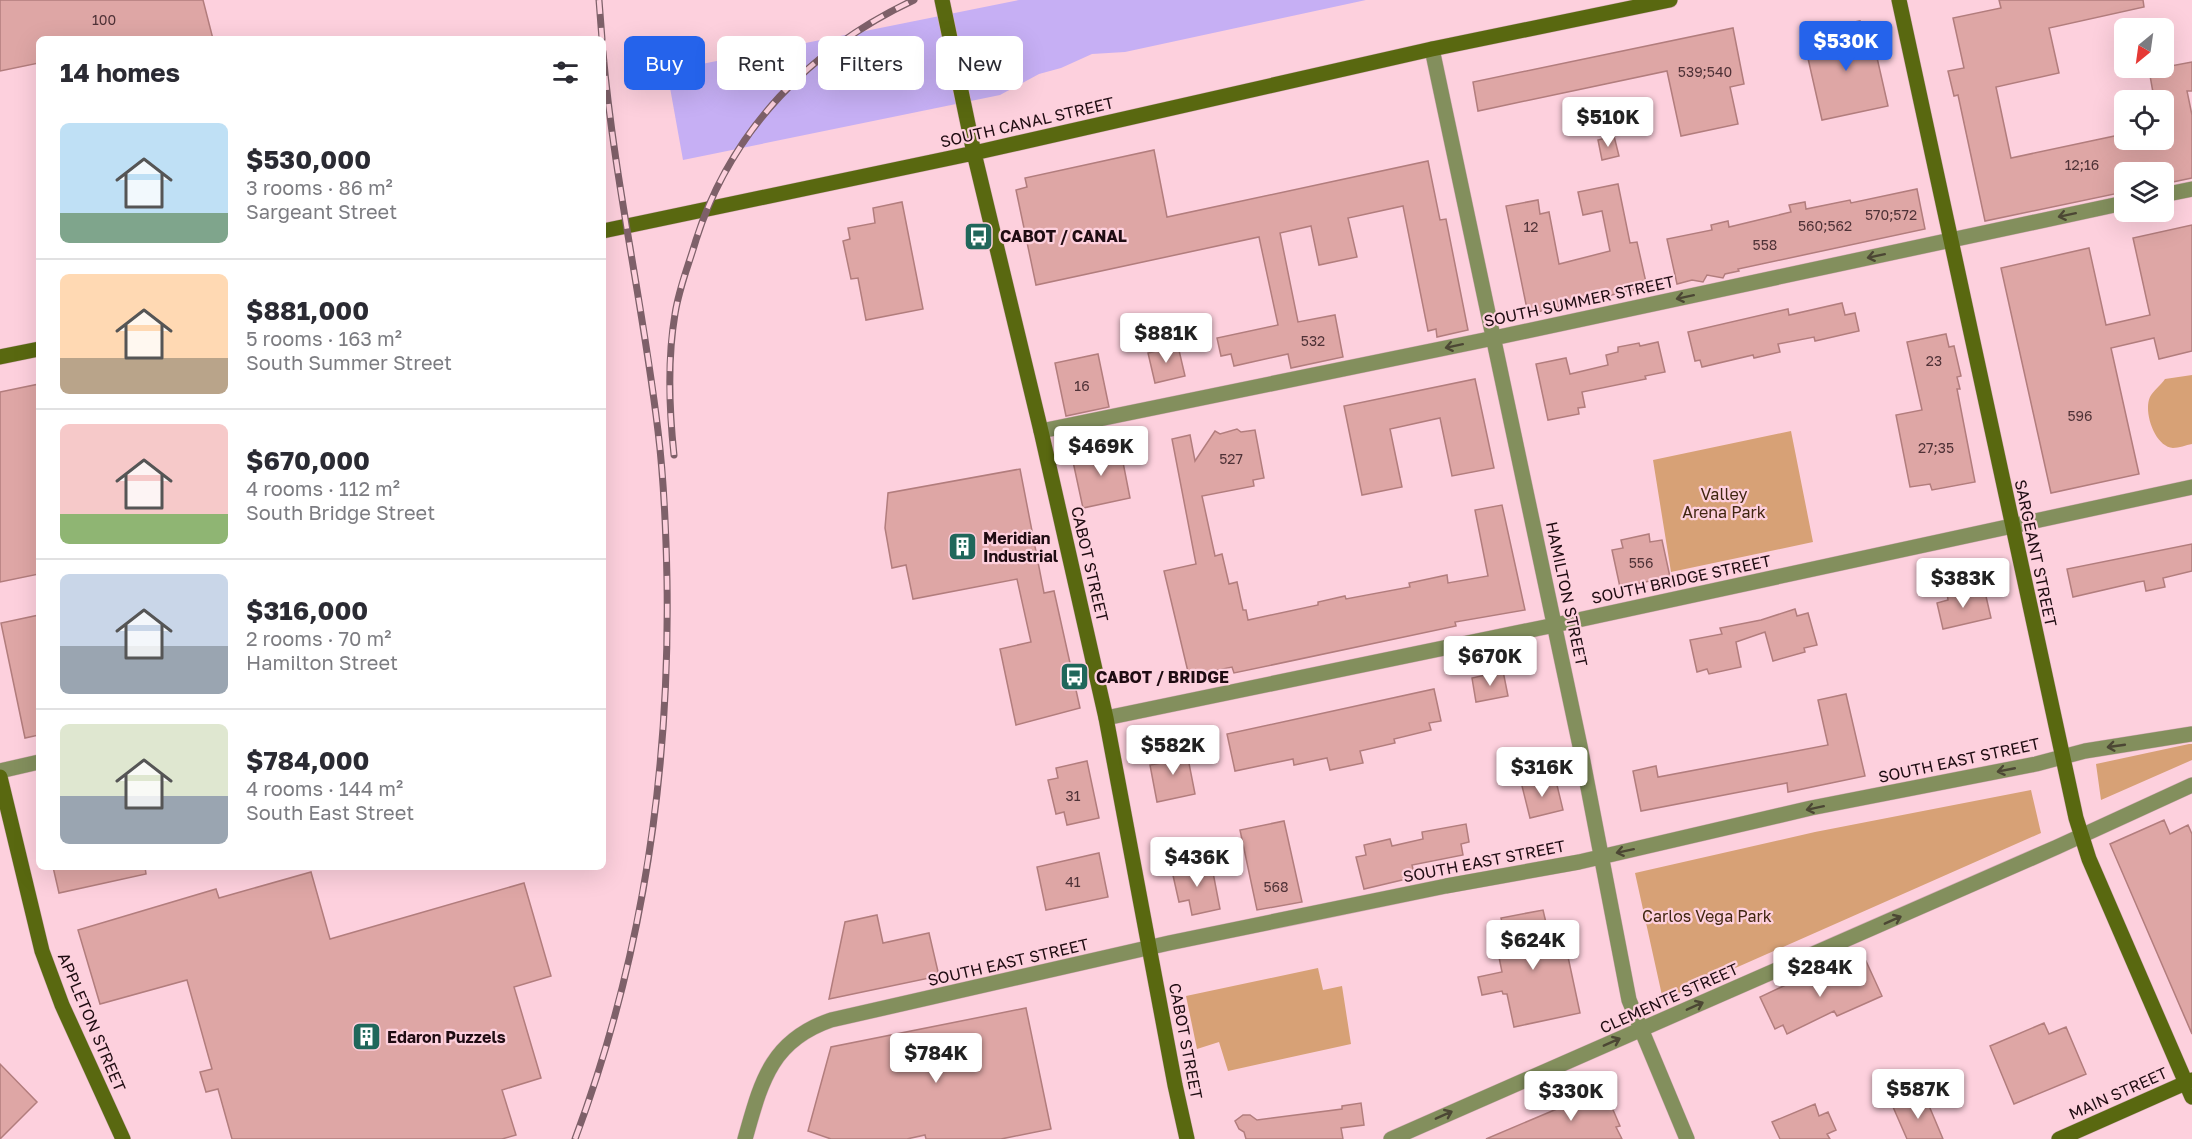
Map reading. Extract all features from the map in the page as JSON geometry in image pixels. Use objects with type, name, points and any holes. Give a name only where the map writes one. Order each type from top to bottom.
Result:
[{"type":"street","name":"SOUTH CANAL STREET","points":[[606,230],[974,153],[1432,49],[1670,0]]},
{"type":"street","name":"SARGEANT STREET","points":[[1899,0],[2012,525],[2082,836],[2089,859],[2190,1087]]},
{"type":"street","name":"CABOT STREET","points":[[943,2],[974,153],[1041,431],[1106,718],[1187,1139]]},
{"type":"street","name":"HAMILTON STREET","points":[[1432,49],[1555,625],[1629,1000],[1687,1139]]},
{"type":"street","points":[[2174,193],[2192,189]]},
{"type":"street","name":"SOUTH SUMMER STREET","points":[[1041,431],[1494,338],[2114,205]]},
{"type":"street","points":[[0,357],[36,350]]},
{"type":"street","name":"SOUTH BRIDGE STREET","points":[[1106,718],[1555,625],[2192,487]]},
{"type":"street","name":"SOUTH EAST STREET","points":[[745,1139],[759,1090],[771,1065],[789,1043],[810,1027],[831,1020],[1150,948],[1602,856],[1810,808],[2036,764],[2085,751],[2192,734]]},
{"type":"street","points":[[0,771],[36,763]]},
{"type":"street","name":"APPLETON STREET","points":[[0,777],[42,951],[62,1005],[123,1139]]},
{"type":"street","name":"CLEMENTE STREET","points":[[1391,1139],[2082,836],[2192,785]]},
{"type":"street","name":"MAIN STREET","points":[[2059,1139],[2190,1087]]},
{"type":"green space","points":[[2192,375],[2192,444],[2173,448],[2161,442],[2152,428],[2148,403],[2153,392],[2165,379]]},
{"type":"green space","name":"Valley Arena Park","points":[[1791,431],[1813,542],[1671,572],[1653,460]]},
{"type":"green space","points":[[2192,744],[2192,760],[2101,800],[2096,764]]},
{"type":"green space","name":"Carlos Vega Park","points":[[2031,790],[2041,833],[1663,1000],[1635,873],[1815,832]]},
{"type":"green space","points":[[1318,968],[1323,990],[1342,986],[1351,1044],[1228,1071],[1219,1042],[1197,1049],[1186,996]]},
{"type":"shaded area","points":[[1019,0],[1366,0],[1125,52],[1092,54],[1061,68],[1039,74],[1023,83],[1023,36],[936,36],[936,90],[1009,90],[1000,95],[683,160],[670,90],[705,90],[705,63],[717,61],[717,90],[806,90],[806,43],[818,41],[818,90],[924,90],[924,36],[841,36]]},
{"type":"building","points":[[0,0],[203,0],[212,36],[36,36],[36,64],[0,71]]},
{"type":"building","points":[[1999,0],[2143,0],[2144,7],[2049,28],[2059,73],[1996,87],[2011,158],[2114,136],[2114,150],[2174,150],[2174,90],[2153,90],[2150,78],[2174,78],[2174,65],[2192,62],[2192,91],[2187,91],[2192,115],[2192,178],[2174,182],[2174,162],[2114,162],[2114,194],[1985,221],[1958,95],[1954,96],[1948,71],[1964,68],[1953,18],[2001,8]]},
{"type":"building","points":[[1860,21],[1865,42],[1873,40],[1888,106],[1822,120],[1807,54],[1815,52],[1811,31]]},
{"type":"building","points":[[1733,28],[1744,84],[1730,87],[1738,124],[1681,136],[1667,71],[1478,111],[1473,82]]},
{"type":"building","points":[[1614,136],[1619,156],[1602,160],[1598,140]]},
{"type":"building","points":[[1154,150],[1167,217],[1428,161],[1440,220],[1446,219],[1468,330],[1437,337],[1436,329],[1428,331],[1403,206],[1348,218],[1357,257],[1319,265],[1311,226],[1280,233],[1298,322],[1335,315],[1343,357],[1291,368],[1288,354],[1234,366],[1231,354],[1221,356],[1217,338],[1278,325],[1259,237],[1036,285],[1016,190],[1027,187],[1025,178]]},
{"type":"building","points":[[1618,184],[1630,243],[1637,242],[1647,287],[1528,314],[1506,206],[1538,200],[1540,214],[1549,212],[1559,264],[1610,251],[1602,211],[1583,215],[1578,192]]},
{"type":"building","points":[[1917,189],[1925,229],[1738,269],[1739,271],[1725,274],[1723,278],[1707,275],[1703,282],[1692,280],[1677,284],[1667,239],[1712,230],[1711,225],[1728,221],[1729,227],[1791,212],[1789,205],[1805,202],[1806,209],[1850,200],[1851,203]]},
{"type":"building","points":[[902,202],[923,309],[866,320],[858,278],[851,279],[843,241],[850,239],[848,228],[875,223],[873,208]]},
{"type":"building","points":[[2192,225],[2192,351],[2159,359],[2154,338],[2111,348],[2139,474],[2051,493],[2001,268],[2089,248],[2106,325],[2150,315],[2133,238]]},
{"type":"building","points":[[1842,303],[1845,315],[1855,313],[1859,331],[1815,341],[1814,337],[1778,344],[1780,352],[1754,358],[1753,355],[1702,367],[1700,360],[1695,361],[1688,332],[1788,309],[1789,315]]},
{"type":"building","points":[[1946,334],[1949,347],[1954,346],[1961,376],[1957,377],[1960,389],[1957,389],[1975,482],[1932,490],[1930,484],[1910,487],[1896,415],[1922,410],[1907,342]]},
{"type":"building","points":[[1658,342],[1665,372],[1645,376],[1646,379],[1582,392],[1585,407],[1578,408],[1579,414],[1548,420],[1536,364],[1566,358],[1570,374],[1608,365],[1606,355],[1618,352],[1618,347]]},
{"type":"building","points":[[1178,346],[1185,376],[1155,383],[1148,353]]},
{"type":"building","points":[[1098,354],[1109,407],[1066,416],[1055,363]]},
{"type":"building","points":[[1475,379],[1494,468],[1452,476],[1440,418],[1390,429],[1402,487],[1362,495],[1344,406]]},
{"type":"building","points":[[36,385],[36,575],[0,582],[0,392]]},
{"type":"building","points":[[1237,429],[1241,432],[1255,430],[1264,478],[1253,480],[1254,486],[1202,496],[1215,556],[1222,554],[1229,584],[1237,582],[1243,610],[1246,610],[1248,620],[1318,605],[1318,602],[1345,596],[1346,599],[1410,587],[1409,583],[1447,575],[1448,583],[1488,576],[1475,510],[1502,505],[1525,610],[1455,622],[1456,626],[1234,673],[1232,667],[1189,676],[1164,571],[1196,564],[1172,439],[1190,435],[1195,461],[1215,431],[1220,434]]},
{"type":"building","points":[[1120,447],[1130,498],[1083,508],[1072,457]]},
{"type":"building","name":"Meridian Industrial","points":[[1020,469],[1044,593],[1054,591],[1080,708],[1016,725],[1000,649],[1031,642],[1017,579],[913,599],[906,565],[892,568],[885,528],[888,493]]},
{"type":"building","points":[[1649,534],[1650,542],[1662,540],[1670,577],[1620,587],[1612,550],[1623,548],[1621,540]]},
{"type":"building","points":[[2192,544],[2192,571],[2163,578],[2165,587],[2146,591],[2144,581],[2073,597],[2067,569]]},
{"type":"building","points":[[1969,588],[1970,595],[1985,592],[1991,618],[1943,629],[1937,603],[1948,600],[1947,593]]},
{"type":"building","points":[[1795,609],[1797,616],[1808,613],[1817,645],[1804,648],[1805,652],[1773,661],[1765,632],[1736,642],[1741,667],[1709,674],[1707,669],[1697,672],[1690,640],[1722,634],[1720,628],[1761,620]]},
{"type":"building","points":[[36,616],[36,736],[25,738],[1,623]]},
{"type":"building","points":[[1503,671],[1508,696],[1476,702],[1472,678]]},
{"type":"building","points":[[1434,689],[1441,721],[1429,723],[1431,730],[1394,739],[1395,743],[1360,751],[1363,763],[1330,770],[1327,758],[1294,765],[1293,759],[1235,771],[1227,734]]},
{"type":"building","points":[[1846,694],[1865,776],[1788,792],[1787,783],[1641,811],[1633,771],[1656,766],[1658,777],[1828,745],[1818,700]]},
{"type":"building","points":[[1186,748],[1195,794],[1157,802],[1150,765],[1162,763],[1160,753]]},
{"type":"building","points":[[1087,761],[1099,818],[1067,825],[1064,812],[1056,814],[1048,780],[1058,778],[1056,768]]},
{"type":"building","points":[[1538,778],[1540,785],[1556,781],[1563,810],[1530,818],[1521,782]]},
{"type":"building","points":[[2164,820],[2170,834],[2188,825],[2192,834],[2192,1034],[2110,844]]},
{"type":"building","points":[[1284,821],[1302,902],[1257,910],[1240,830]]},
{"type":"building","points":[[1466,824],[1469,842],[1461,844],[1463,855],[1412,865],[1415,877],[1364,889],[1356,857],[1366,855],[1364,845],[1390,839],[1392,846],[1423,839],[1422,832]]},
{"type":"building","points":[[1099,853],[1108,897],[1046,910],[1037,867]]},
{"type":"building","points":[[1211,862],[1220,909],[1192,915],[1189,900],[1179,902],[1172,871]]},
{"type":"building","points":[[54,870],[145,870],[146,874],[59,893]]},
{"type":"building","name":"Edaron Puzzels","points":[[311,872],[330,939],[524,883],[551,976],[514,987],[541,1078],[502,1090],[516,1135],[502,1139],[232,1139],[218,1089],[206,1092],[200,1072],[212,1069],[187,980],[100,1004],[78,930],[216,889],[219,898]]},
{"type":"building","points":[[1543,910],[1547,927],[1561,924],[1580,1013],[1514,1027],[1507,994],[1503,994],[1502,991],[1482,995],[1478,977],[1502,972],[1495,937],[1505,935],[1501,918]]},
{"type":"building","points":[[877,915],[883,943],[929,933],[939,976],[829,999],[845,922]]},
{"type":"building","points":[[1866,961],[1882,996],[1837,1016],[1834,1011],[1787,1034],[1783,1025],[1775,1029],[1760,997],[1809,974],[1814,985]]},
{"type":"building","points":[[1026,1008],[1051,1129],[1001,1139],[926,1139],[925,1135],[907,1139],[831,1139],[808,1131],[831,1047]]},
{"type":"building","points":[[2044,1023],[2049,1034],[2066,1027],[2086,1074],[2014,1104],[1990,1046]]},
{"type":"building","points":[[0,1064],[37,1102],[0,1139]]},
{"type":"building","points":[[1604,1089],[1620,1126],[1616,1127],[1622,1139],[1486,1139]]},
{"type":"building","points":[[1922,1094],[1943,1139],[1907,1139],[1893,1107]]},
{"type":"building","points":[[1361,1103],[1364,1125],[1341,1128],[1343,1139],[1246,1139],[1244,1132],[1239,1129],[1235,1121],[1243,1115],[1250,1115],[1257,1120],[1342,1109],[1342,1106]]},
{"type":"building","points":[[1815,1104],[1819,1116],[1828,1112],[1836,1130],[1827,1134],[1830,1139],[1780,1139],[1772,1122]]},
{"type":"railway","points":[[599,0],[602,36]]},
{"type":"railway","points":[[674,455],[670,367],[672,332],[677,304],[696,240],[711,200],[730,163],[753,128],[809,68],[841,42],[914,0]]},
{"type":"railway","points":[[575,1139],[618,1003],[634,934],[657,793],[667,651],[666,543],[660,449],[606,81]]},
{"type":"place","name":"CABOT / CANAL","points":[[979,236]]},
{"type":"place","name":"Meridian Industrial","points":[[962,547]]},
{"type":"place","name":"CABOT / BRIDGE","points":[[1075,677]]},
{"type":"place","name":"Edaron Puzzels","points":[[366,1037]]}]
